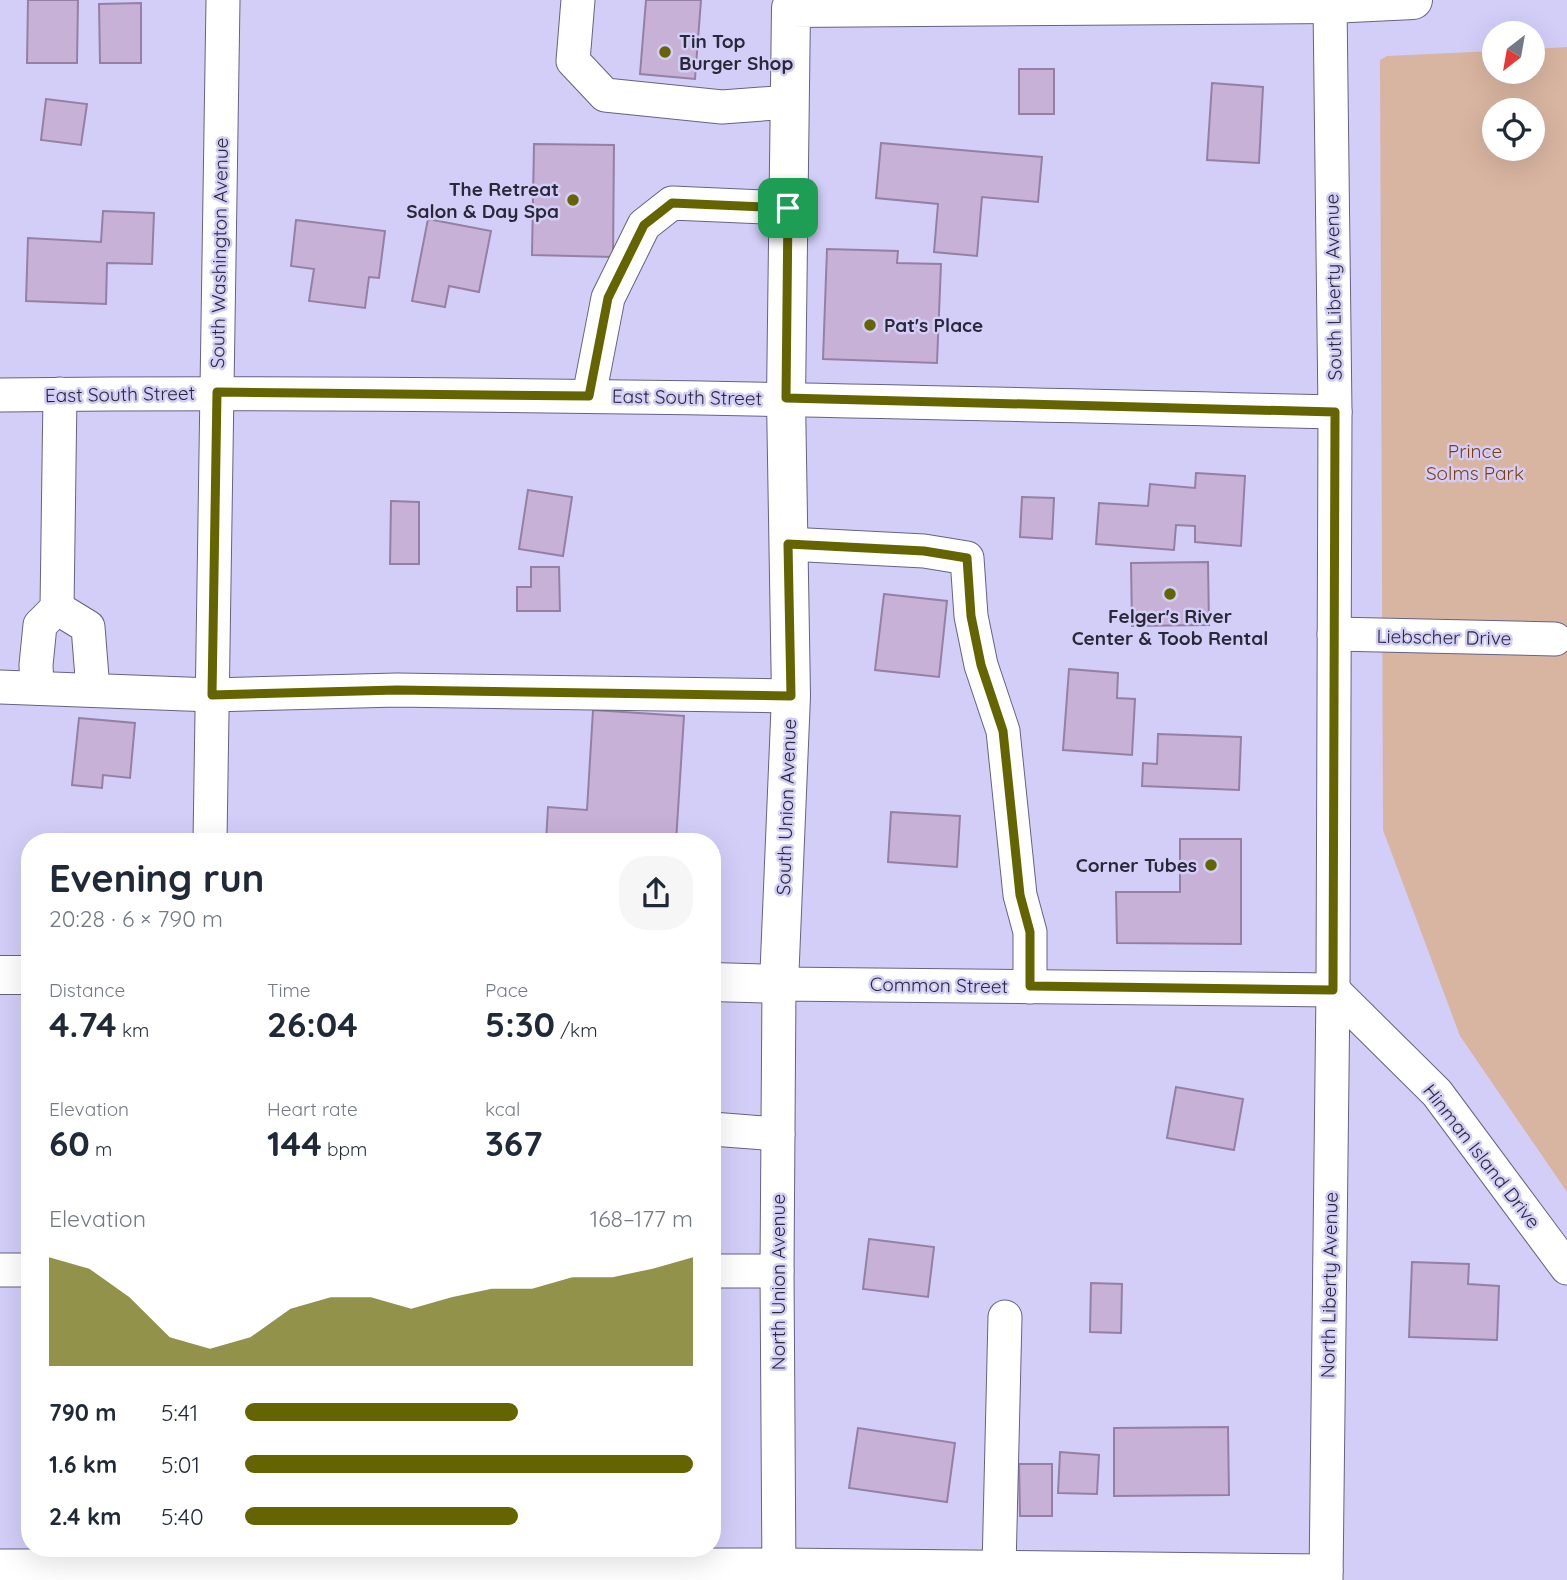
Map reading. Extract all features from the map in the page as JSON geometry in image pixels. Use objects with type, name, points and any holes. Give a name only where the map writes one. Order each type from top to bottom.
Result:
[{"type":"main road","points":[[791,4],[1330,4],[1413,0]]},
{"type":"main road","name":"South Union Avenue","points":[[779,984],[791,696],[786,398],[791,4]]},
{"type":"main road","points":[[0,975],[21,975]]},
{"type":"main road","name":"Common Street","points":[[721,982],[779,984]]},
{"type":"street","name":"South Washington Avenue","points":[[210,833],[223,0]]},
{"type":"street","points":[[578,0],[573,61],[606,95],[722,107],[790,102]]},
{"type":"street","name":"South Liberty Avenue","points":[[1330,4],[1335,412],[1333,990]]},
{"type":"street","points":[[589,396],[608,298],[644,225],[672,203],[788,208]]},
{"type":"street","name":"East South Street","points":[[0,395],[217,392],[786,398],[1335,412]]},
{"type":"street","points":[[37,688],[40,625],[57,608],[60,394]]},
{"type":"street","points":[[788,544],[924,551],[967,558],[971,616],[981,665],[1003,731],[1020,895],[1030,932],[1030,986]]},
{"type":"street","points":[[57,608],[88,627],[93,690]]},
{"type":"street","name":"Liebscher Drive","points":[[1334,634],[1563,642]]},
{"type":"street","points":[[0,687],[212,695],[397,690],[791,696]]},
{"type":"street","name":"Common Street","points":[[779,984],[1333,990]]},
{"type":"street","name":"North Union Avenue","points":[[779,984],[779,1572]]},
{"type":"street","name":"Hinman Island Drive","points":[[1333,990],[1437,1093],[1567,1268]]},
{"type":"street","name":"North Liberty Avenue","points":[[1326,1576],[1333,990]]},
{"type":"street","points":[[721,1130],[778,1134]]},
{"type":"street","points":[[0,1270],[21,1270]]},
{"type":"street","points":[[721,1271],[777,1271]]},
{"type":"street","points":[[999,1568],[1005,1317]]},
{"type":"street","points":[[0,1566],[211,1564],[779,1572],[999,1568],[1326,1576]]},
{"type":"green space","name":"Prince Solms Park","points":[[1567,47],[1567,1192],[1460,1036],[1383,830],[1380,60],[1387,56],[1482,52],[1482,84],[1545,84],[1545,48]]},
{"type":"building","points":[[28,0],[78,0],[77,63],[27,63]]},
{"type":"building","points":[[646,0],[701,0],[695,79],[640,74]]},
{"type":"building","points":[[141,3],[141,63],[100,63],[99,4]]},
{"type":"building","points":[[1019,69],[1054,69],[1054,114],[1019,114]]},
{"type":"building","points":[[1212,83],[1263,87],[1259,163],[1207,160]]},
{"type":"building","points":[[46,99],[87,104],[81,145],[41,140]]},
{"type":"building","points":[[881,143],[1042,157],[1038,202],[982,197],[977,256],[934,252],[938,204],[876,198]]},
{"type":"building","name":"The Retreat Salon & Day Spa","points":[[534,144],[614,145],[613,257],[532,255]]},
{"type":"building","points":[[103,211],[154,213],[152,264],[107,263],[106,304],[26,301],[28,238],[101,242]]},
{"type":"building","points":[[428,219],[491,231],[479,292],[449,286],[445,307],[412,301]]},
{"type":"building","points":[[296,220],[385,231],[379,278],[369,277],[365,308],[309,301],[314,269],[291,266]]},
{"type":"building","points":[[827,249],[898,251],[897,263],[941,264],[937,363],[823,359]]},
{"type":"building","points":[[1196,473],[1245,476],[1241,546],[1195,542],[1195,526],[1176,525],[1174,550],[1096,544],[1099,503],[1148,506],[1150,484],[1195,488]]},
{"type":"building","points":[[528,490],[572,497],[563,556],[519,549]]},
{"type":"building","points":[[1022,497],[1054,498],[1052,539],[1020,537]]},
{"type":"building","points":[[391,501],[419,502],[419,564],[390,564]]},
{"type":"building","name":"Felger's River Center & Toob Rental","points":[[1208,562],[1209,625],[1132,626],[1131,563]]},
{"type":"building","points":[[531,567],[559,567],[560,611],[517,611],[517,587],[531,587]]},
{"type":"building","points":[[884,594],[947,601],[939,677],[875,670]]},
{"type":"building","points":[[1069,669],[1118,673],[1117,698],[1135,699],[1132,755],[1063,750]]},
{"type":"building","points":[[593,710],[684,716],[677,833],[547,833],[548,807],[587,810]]},
{"type":"building","points":[[79,718],[135,723],[130,778],[103,775],[102,788],[72,785]]},
{"type":"building","points":[[1158,734],[1241,737],[1239,790],[1142,786],[1143,763],[1157,764]]},
{"type":"building","points":[[891,812],[960,816],[957,867],[888,862]]},
{"type":"building","name":"Corner Tubes","points":[[1180,839],[1241,839],[1241,944],[1117,943],[1116,892],[1180,892]]},
{"type":"building","points":[[1176,1087],[1243,1099],[1234,1150],[1167,1138]]},
{"type":"building","points":[[869,1239],[934,1247],[928,1297],[863,1289]]},
{"type":"building","points":[[1412,1262],[1469,1264],[1468,1284],[1499,1286],[1497,1340],[1409,1337]]},
{"type":"building","points":[[1091,1283],[1122,1284],[1121,1333],[1090,1332]]},
{"type":"building","points":[[1228,1427],[1229,1495],[1114,1496],[1114,1428]]},
{"type":"building","points":[[858,1428],[955,1443],[947,1502],[849,1488]]},
{"type":"building","points":[[1060,1452],[1099,1455],[1097,1494],[1058,1493]]},
{"type":"building","points":[[1019,1464],[1052,1464],[1052,1516],[1020,1516]]},
{"type":"place","name":"Tin Top Burger Shop","points":[[665,52]]},
{"type":"place","name":"The Retreat Salon & Day Spa","points":[[573,200]]},
{"type":"place","name":"Pat's Place","points":[[870,325]]},
{"type":"place","name":"Felger's River Center & Toob Rental","points":[[1170,594]]},
{"type":"place","name":"Corner Tubes","points":[[1211,865]]},
{"type":"route","points":[[672,203],[788,208],[786,398],[1335,412],[1333,990],[1030,986],[1030,932],[1020,895],[1003,731],[981,665],[971,616],[967,558],[924,551],[788,544],[791,696],[397,690],[212,695],[217,392],[589,396],[608,298],[644,225],[672,203]]}]
